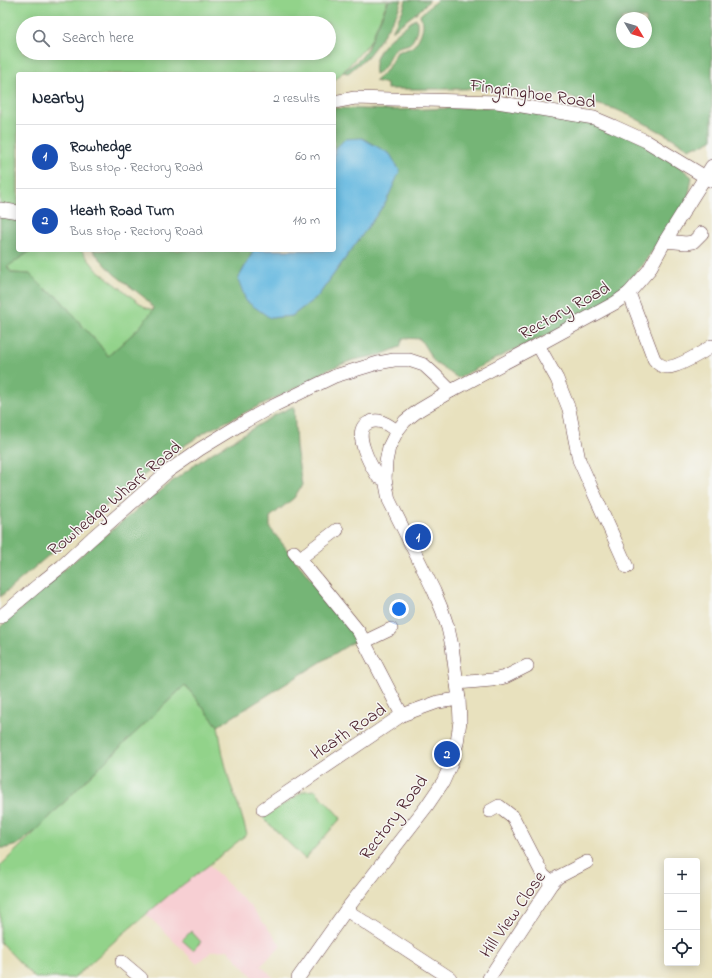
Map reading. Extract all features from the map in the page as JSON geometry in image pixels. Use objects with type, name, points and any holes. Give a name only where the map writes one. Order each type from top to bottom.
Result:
[{"type":"street","name":"Fingringhoe Road","points":[[336,102],[355,98],[497,102],[594,118],[646,141],[710,174]]},
{"type":"street","name":"Rectory Road","points":[[298,978],[346,910],[426,807],[443,782],[451,764],[457,743],[460,721],[459,698],[452,646],[442,610],[389,500],[384,479],[389,446],[397,431],[405,421],[419,410],[451,391],[615,303],[629,293],[649,270],[665,241],[710,174]]},
{"type":"street","points":[[0,209],[16,212]]},
{"type":"street","points":[[665,241],[686,243],[693,242],[702,233]]},
{"type":"street","points":[[629,293],[657,364],[668,368],[703,353],[712,346]]},
{"type":"street","points":[[538,345],[557,379],[569,409],[579,460],[627,567]]},
{"type":"street","name":"Rowhedge Wharf Road","points":[[0,617],[62,566],[167,472],[206,445],[271,407],[335,376],[378,363],[394,360],[409,360],[424,365],[451,391]]},
{"type":"street","name":"Rectory Road","points":[[384,479],[378,477],[372,467],[364,448],[361,435],[362,429],[365,424],[370,421],[378,420],[397,431]]},
{"type":"street","points":[[337,530],[297,556],[359,632],[402,716]]},
{"type":"street","points":[[364,642],[391,629]]},
{"type":"street","points":[[457,683],[492,680],[505,677],[527,666]]},
{"type":"street","name":"Heath Road","points":[[264,809],[402,716],[438,702],[459,698]]},
{"type":"street","points":[[496,805],[513,817],[543,875],[552,883]]},
{"type":"street","name":"Hill View Close","points":[[489,978],[552,883],[558,877],[587,862]]},
{"type":"street","points":[[346,910],[450,978]]},
{"type":"street","points":[[122,962],[141,978]]},
{"type":"shaded area","points":[[209,865],[251,907],[281,945],[261,966],[274,978],[254,978],[228,950],[212,951],[197,964],[146,914]]},
{"type":"green space","points":[[0,0],[388,0],[370,42],[336,79],[336,72],[16,72],[16,215],[0,212]]},
{"type":"green space","points":[[389,0],[402,0],[397,13],[378,43],[367,57],[348,73],[343,72],[360,59],[366,51]]},
{"type":"green space","points":[[406,0],[430,0],[420,10],[392,31],[403,10]]},
{"type":"green space","points":[[437,0],[712,0],[712,140],[698,147],[698,145],[689,149],[672,138],[615,109],[569,97],[499,88],[387,89],[387,84],[375,81],[386,71],[397,52],[410,48],[416,43],[420,37],[423,22],[420,15]]},
{"type":"green space","points":[[416,18],[416,32],[411,42],[394,50],[383,69],[375,74],[375,64],[381,48],[394,35]]},
{"type":"green space","points":[[488,107],[554,114],[616,129],[659,149],[692,177],[687,205],[639,269],[613,298],[562,328],[503,355],[458,378],[435,363],[420,339],[403,338],[400,347],[380,355],[353,360],[327,370],[308,382],[207,431],[170,455],[126,489],[0,597],[0,212],[16,215],[16,252],[29,252],[7,267],[12,273],[30,274],[45,289],[59,298],[108,356],[138,329],[154,309],[145,298],[114,274],[94,252],[253,252],[238,279],[270,318],[292,316],[318,296],[386,202],[345,139],[336,148],[336,108],[393,110]]},
{"type":"green space","points":[[29,252],[83,252],[96,269],[146,308],[154,310],[138,329],[108,356],[59,298],[45,289],[30,274],[12,273],[7,266]]},
{"type":"green space","points":[[294,406],[296,447],[302,485],[294,498],[270,517],[270,528],[358,639],[218,726],[185,685],[82,784],[38,829],[17,845],[0,848],[0,627],[70,564],[166,486],[207,456],[275,415]]},
{"type":"green space","points":[[185,685],[218,726],[230,783],[247,834],[168,896],[118,938],[74,978],[35,978],[0,942],[0,866],[82,784]]},
{"type":"green space","points":[[315,790],[341,818],[305,859],[263,818],[304,791]]},
{"type":"green space","points":[[191,931],[201,942],[193,950],[182,940]]},
{"type":"water","points":[[362,138],[390,154],[400,171],[386,202],[318,296],[292,316],[270,318],[246,301],[238,279],[253,252],[336,252],[336,148],[345,139]]},
{"type":"place","name":"Rowhedge","points":[[418,537]]},
{"type":"place","name":"Heath Road Turn","points":[[447,754]]}]
